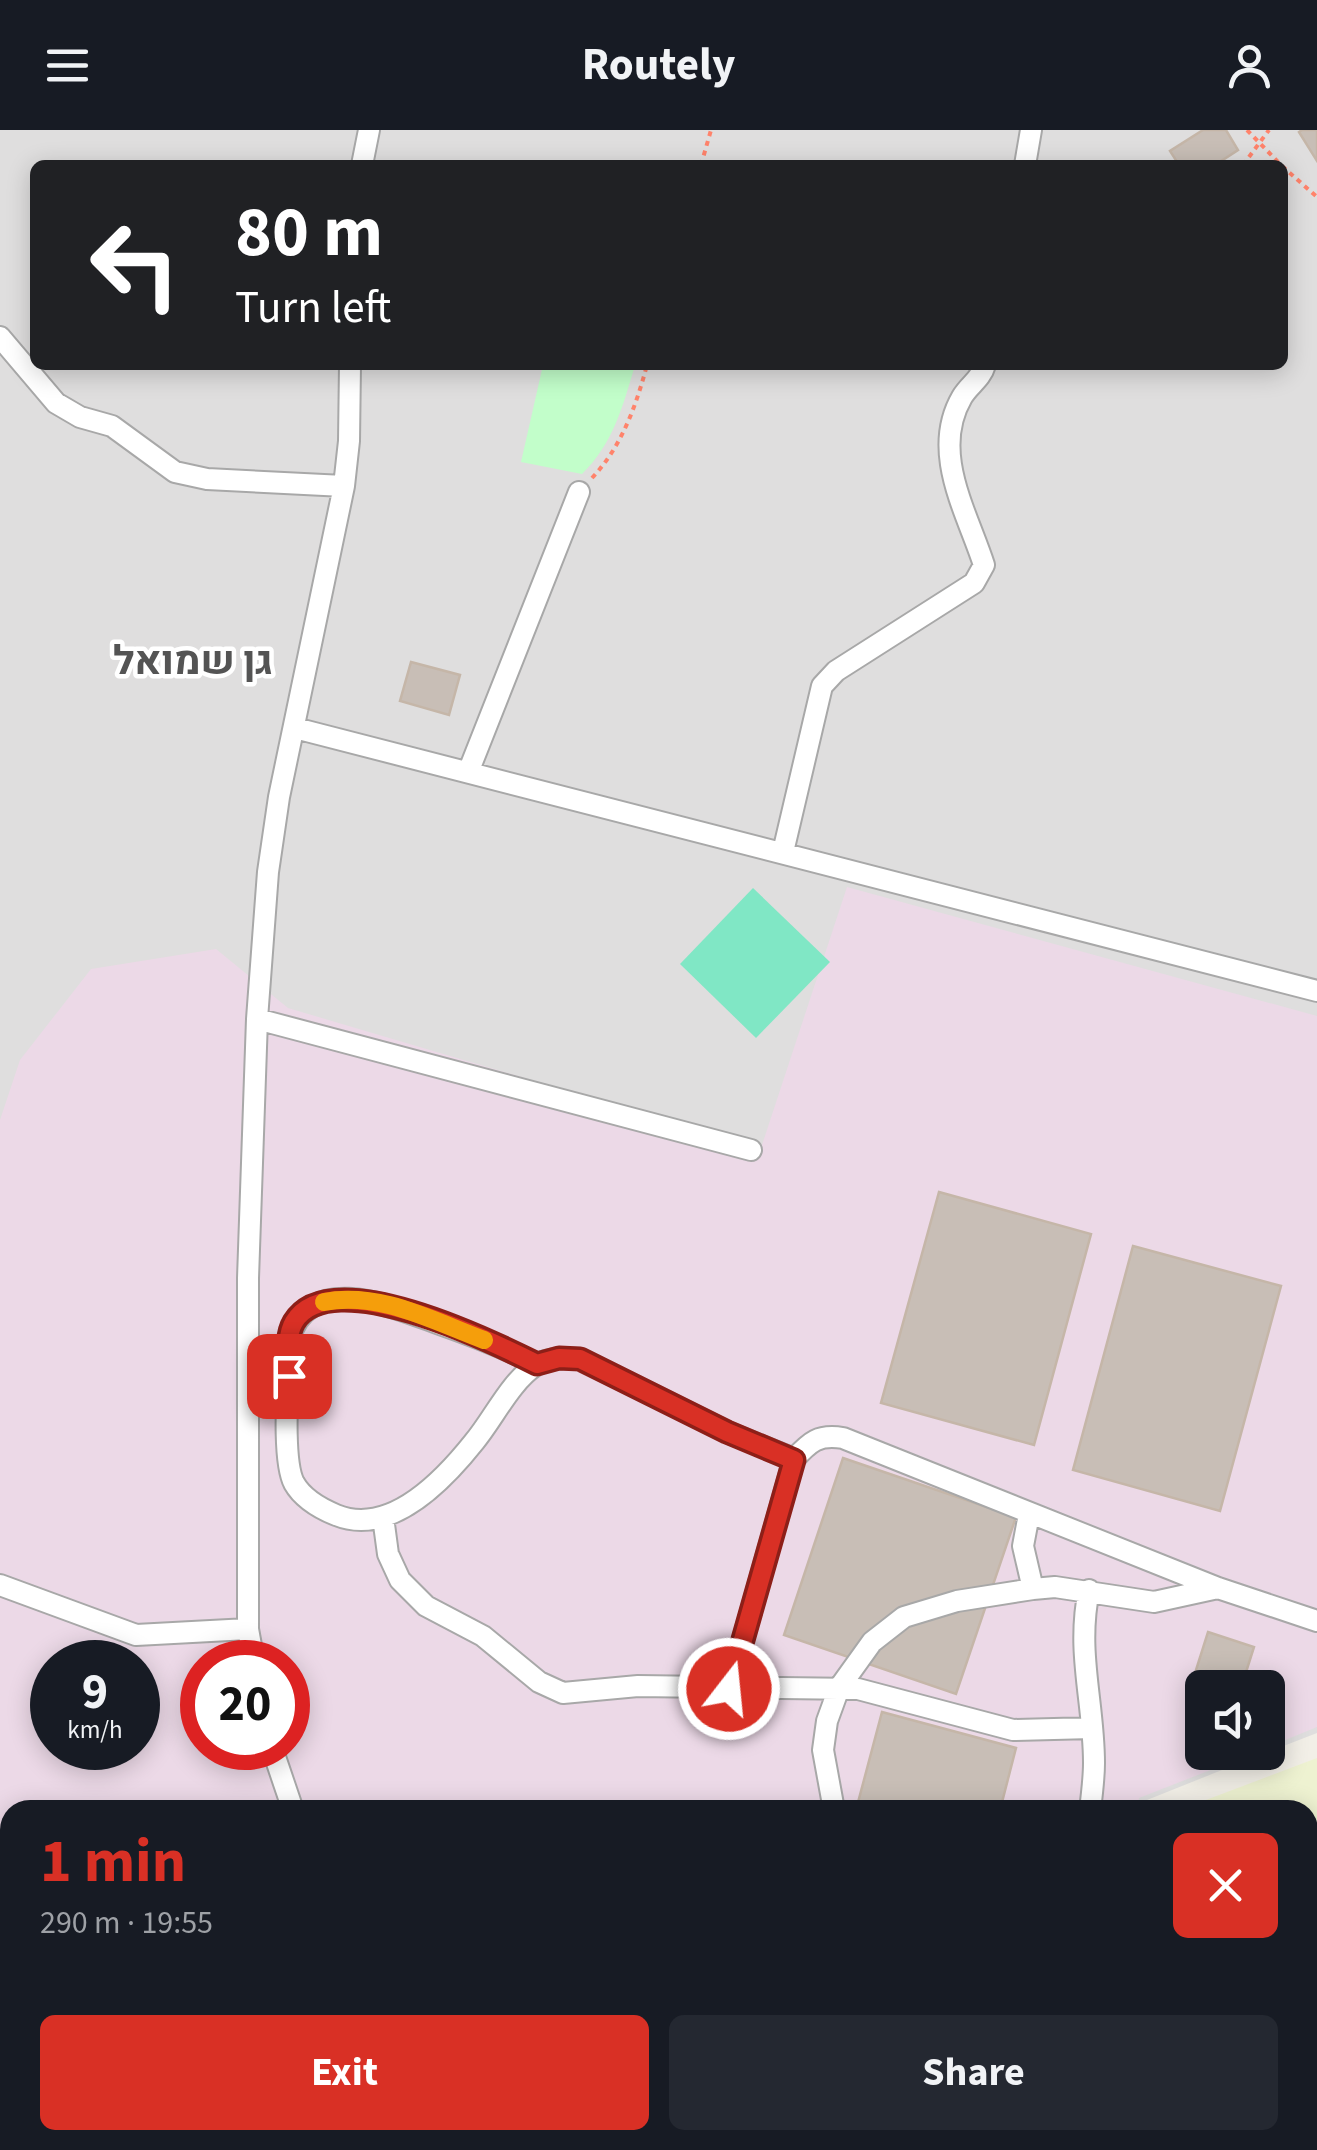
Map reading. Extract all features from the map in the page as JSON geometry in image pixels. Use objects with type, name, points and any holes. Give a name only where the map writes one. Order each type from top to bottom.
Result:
[{"type":"street","points":[[363,160],[369,130]]},
{"type":"street","points":[[1026,160],[1031,130]]},
{"type":"street","points":[[0,337],[56,403],[80,417],[112,426],[175,472],[207,479],[344,486]]},
{"type":"street","points":[[250,1640],[248,1278],[257,1019],[273,833],[344,486],[350,370]]},
{"type":"street","points":[[783,852],[822,686],[836,671],[974,583],[984,565],[966,506],[956,489],[950,459],[950,434],[962,398],[983,370]]},
{"type":"street","points":[[469,770],[579,492]]},
{"type":"street","points":[[295,728],[1317,991]]},
{"type":"street","points":[[257,1019],[751,1150]]},
{"type":"street","points":[[537,1364],[503,1347],[376,1301],[342,1298],[318,1303],[294,1322],[289,1339],[288,1450],[294,1483],[307,1499],[342,1518],[384,1518],[410,1504],[437,1481],[473,1444],[537,1364],[559,1358],[580,1359],[727,1432],[794,1460]]},
{"type":"street","points":[[729,1689],[794,1460],[811,1440],[827,1436],[842,1438],[1218,1588],[1317,1621]]},
{"type":"street","points":[[1030,1514],[1023,1546],[1033,1588]]},
{"type":"street","points":[[384,1518],[388,1554],[400,1580],[426,1606],[482,1636],[538,1682],[563,1693],[638,1686],[858,1689],[1013,1730],[1092,1728]]},
{"type":"street","points":[[0,1585],[136,1635],[248,1629]]},
{"type":"street","points":[[832,1800],[823,1750],[838,1688],[846,1672],[872,1642],[904,1617],[957,1601],[1033,1588],[1055,1586],[1154,1602],[1218,1588]]},
{"type":"street","points":[[1089,1590],[1083,1618],[1083,1652],[1094,1763],[1091,1800]]},
{"type":"street","points":[[278,1770],[289,1800]]},
{"type":"street","points":[[281,1800],[283,1786]]},
{"type":"path","points":[[702,160],[711,130]]},
{"type":"path","points":[[1247,130],[1276,160]]},
{"type":"path","points":[[1247,160],[1269,130]]},
{"type":"path","points":[[1288,171],[1317,196]]},
{"type":"path","points":[[579,492],[608,461],[627,426],[645,370]]},
{"type":"shaded area","name":"גן שמואל","points":[[0,130],[1317,130],[1317,1733],[1285,1745],[1285,1670],[1185,1670],[1185,1770],[1222,1770],[1147,1800],[0,1800]]},
{"type":"shaded area","points":[[847,887],[1317,1016],[1317,1727],[1285,1740],[1285,1670],[1185,1670],[1185,1770],[1211,1770],[1139,1800],[0,1800],[0,1120],[20,1060],[91,969],[216,949],[288,1008],[761,1148]]},
{"type":"green space","points":[[542,370],[633,370],[609,437],[582,474],[521,462]]},
{"type":"green space","points":[[753,888],[830,962],[756,1038],[680,964]]},
{"type":"green space","points":[[1317,1758],[1317,1800],[1206,1800]]},
{"type":"building","points":[[1203,130],[1226,130],[1238,150],[1223,160],[1176,160],[1170,151]]},
{"type":"building","points":[[1317,130],[1317,161],[1299,132]]},
{"type":"building","points":[[411,662],[460,675],[449,715],[400,701]]},
{"type":"building","points":[[939,1192],[1091,1234],[1034,1445],[881,1403]]},
{"type":"building","points":[[1133,1246],[1281,1286],[1220,1511],[1073,1470]]},
{"type":"building","points":[[843,1458],[1016,1517],[956,1694],[784,1635]]},
{"type":"building","points":[[1208,1632],[1254,1647],[1247,1670],[1196,1670]]},
{"type":"building","points":[[882,1712],[1016,1748],[1003,1800],[859,1800]]},
{"type":"slow traffic","points":[[324,1302],[342,1298],[376,1301],[484,1340]]},
{"type":"district","name":"גן שמואל","points":[[193,661]]},
{"type":"route","points":[[289,1376],[289,1339],[294,1322],[305,1311],[318,1303],[342,1298],[376,1301],[503,1347],[537,1364],[559,1358],[580,1359],[727,1432],[794,1460],[729,1689]]}]
